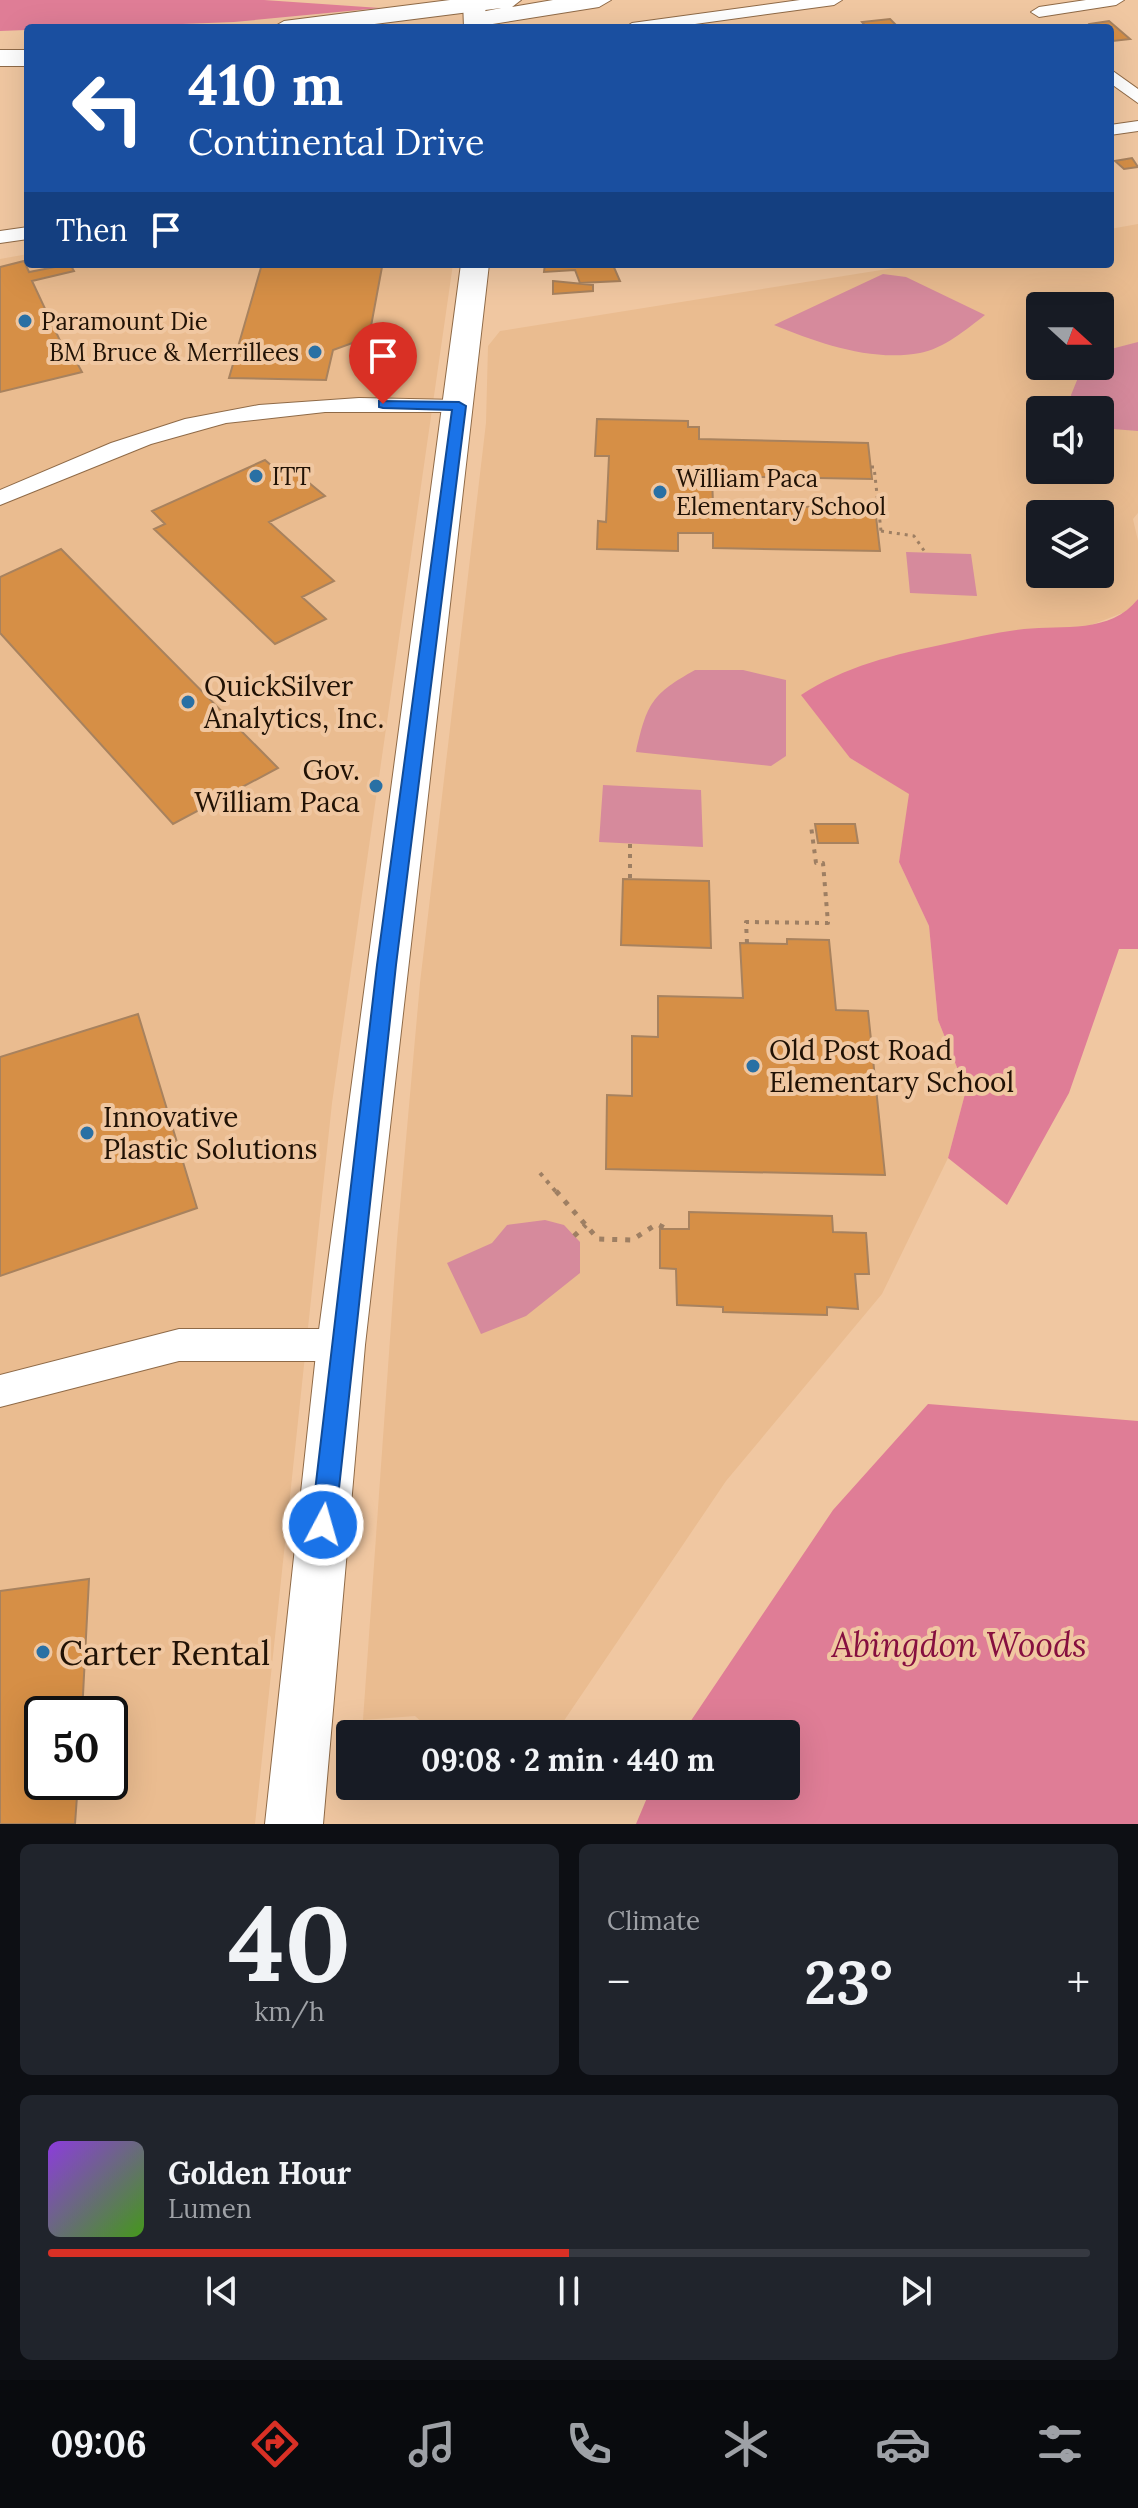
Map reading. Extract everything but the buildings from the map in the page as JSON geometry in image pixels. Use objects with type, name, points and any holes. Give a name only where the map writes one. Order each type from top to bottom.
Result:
[{"type":"highway","points":[[438,24],[509,0]]},
{"type":"highway","points":[[338,24],[474,14],[599,0]]},
{"type":"highway","points":[[0,42],[24,42]]},
{"type":"highway","points":[[0,58],[24,58]]},
{"type":"main road","points":[[294,1824],[341,1345],[475,268]]},
{"type":"street","points":[[661,24],[834,0]]},
{"type":"street","points":[[1025,0],[1052,24]]},
{"type":"street","points":[[1039,12],[1116,0]]},
{"type":"street","points":[[1114,77],[1138,98]]},
{"type":"street","points":[[1114,129],[1138,126]]},
{"type":"street","points":[[0,237],[24,234]]},
{"type":"street","points":[[0,498],[129,445],[216,419],[327,405],[459,406]]},
{"type":"street","points":[[0,1391],[179,1345],[341,1345]]},
{"type":"path","points":[[871,467],[874,467],[880,531],[907,532],[918,538],[925,552]]},
{"type":"path","points":[[747,943],[746,922],[828,923],[823,863],[816,863],[811,826]]},
{"type":"path","points":[[630,844],[630,879]]},
{"type":"path","points":[[540,1173],[598,1239],[632,1240],[657,1224],[667,1229]]},
{"type":"path","points":[[574,1236],[586,1225]]},
{"type":"shaded area","points":[[1138,224],[1138,513],[1133,519],[1138,541],[1138,599],[1130,610],[1081,629],[1025,629],[850,758],[910,794],[899,862],[929,926],[938,1020],[966,1090],[948,1158],[882,1294],[726,1481],[564,1720],[419,1720],[415,1716],[363,1720],[397,1240],[420,983],[486,423],[488,346],[500,331],[894,268],[1114,268],[1114,228]]},
{"type":"shaded area","points":[[24,255],[24,268],[452,268],[332,1103],[255,1824],[0,1824],[0,259]]},
{"type":"shaded area","points":[[883,274],[906,277],[985,315],[937,347],[901,355],[845,349],[774,325]]},
{"type":"shaded area","points":[[1138,342],[1138,431],[1114,429],[1114,396],[1071,396],[1077,380],[1114,380],[1114,348]]},
{"type":"shaded area","points":[[906,552],[971,554],[977,596],[910,593]]},
{"type":"shaded area","points":[[695,670],[743,670],[786,680],[786,756],[771,766],[636,752],[644,722],[654,702],[669,686]]},
{"type":"shaded area","points":[[603,785],[701,790],[703,847],[599,842]]},
{"type":"shaded area","points":[[545,1220],[564,1225],[580,1242],[580,1273],[526,1316],[481,1334],[447,1263],[492,1243],[507,1225]]},
{"type":"green space","points":[[0,0],[264,0],[380,8],[234,22],[24,24],[24,30],[0,31]]},
{"type":"green space","points":[[1138,599],[1138,949],[1119,949],[1069,1093],[1007,1205],[948,1158],[966,1090],[938,1020],[929,926],[899,862],[909,794],[850,758],[801,695],[852,669],[908,652],[1004,632],[1100,623],[1127,610]]},
{"type":"green space","name":"Abingdon Woods","points":[[928,1404],[1138,1421],[1138,1824],[636,1824],[646,1800],[800,1800],[800,1720],[691,1720],[833,1510]]},
{"type":"place","name":"Paramount Die","points":[[25,321]]},
{"type":"place","name":"BM Bruce & Merrillees","points":[[315,352]]},
{"type":"place","name":"ITT","points":[[256,476]]},
{"type":"place","name":"William Paca Elementary School","points":[[660,492]]},
{"type":"place","name":"QuickSilver Analytics, Inc.","points":[[188,702]]},
{"type":"place","name":"Gov. William Paca","points":[[376,786]]},
{"type":"place","name":"Old Post Road Elementary School","points":[[753,1066]]},
{"type":"place","name":"Innovative Plastic Solutions","points":[[87,1133]]},
{"type":"place","name":"Carter Rental","points":[[43,1652]]},
{"type":"route","points":[[323,1525],[386,965],[459,406],[383,404]]}]
